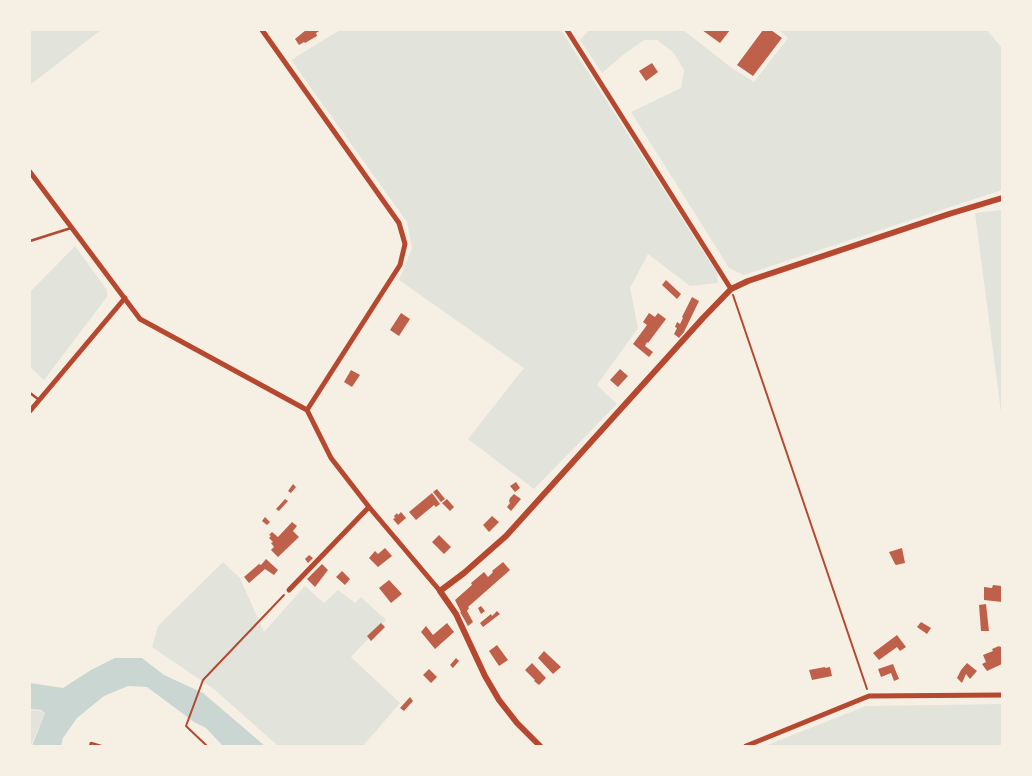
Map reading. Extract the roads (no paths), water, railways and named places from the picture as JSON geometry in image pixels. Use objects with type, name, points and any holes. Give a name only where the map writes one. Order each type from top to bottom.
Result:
[{"type":"street","points":[[262,30],[399,223],[405,244],[400,265],[307,410]]},
{"type":"street","points":[[567,30],[731,289]]},
{"type":"street","points":[[30,172],[140,319],[307,410],[331,458],[369,507],[440,591],[456,614],[485,676],[499,700],[517,723],[540,746]]},
{"type":"street","points":[[440,591],[464,573],[506,536],[702,318],[731,289],[757,278],[1002,198]]},
{"type":"street","points":[[30,411],[124,298]]},
{"type":"street","points":[[289,590],[369,507]]},
{"type":"street","points":[[746,746],[870,696],[1002,695]]},
{"type":"lane","points":[[30,242],[72,228]]},
{"type":"lane","points":[[30,393],[39,400]]},
{"type":"lane","points":[[90,746],[91,744],[102,746]]}]
